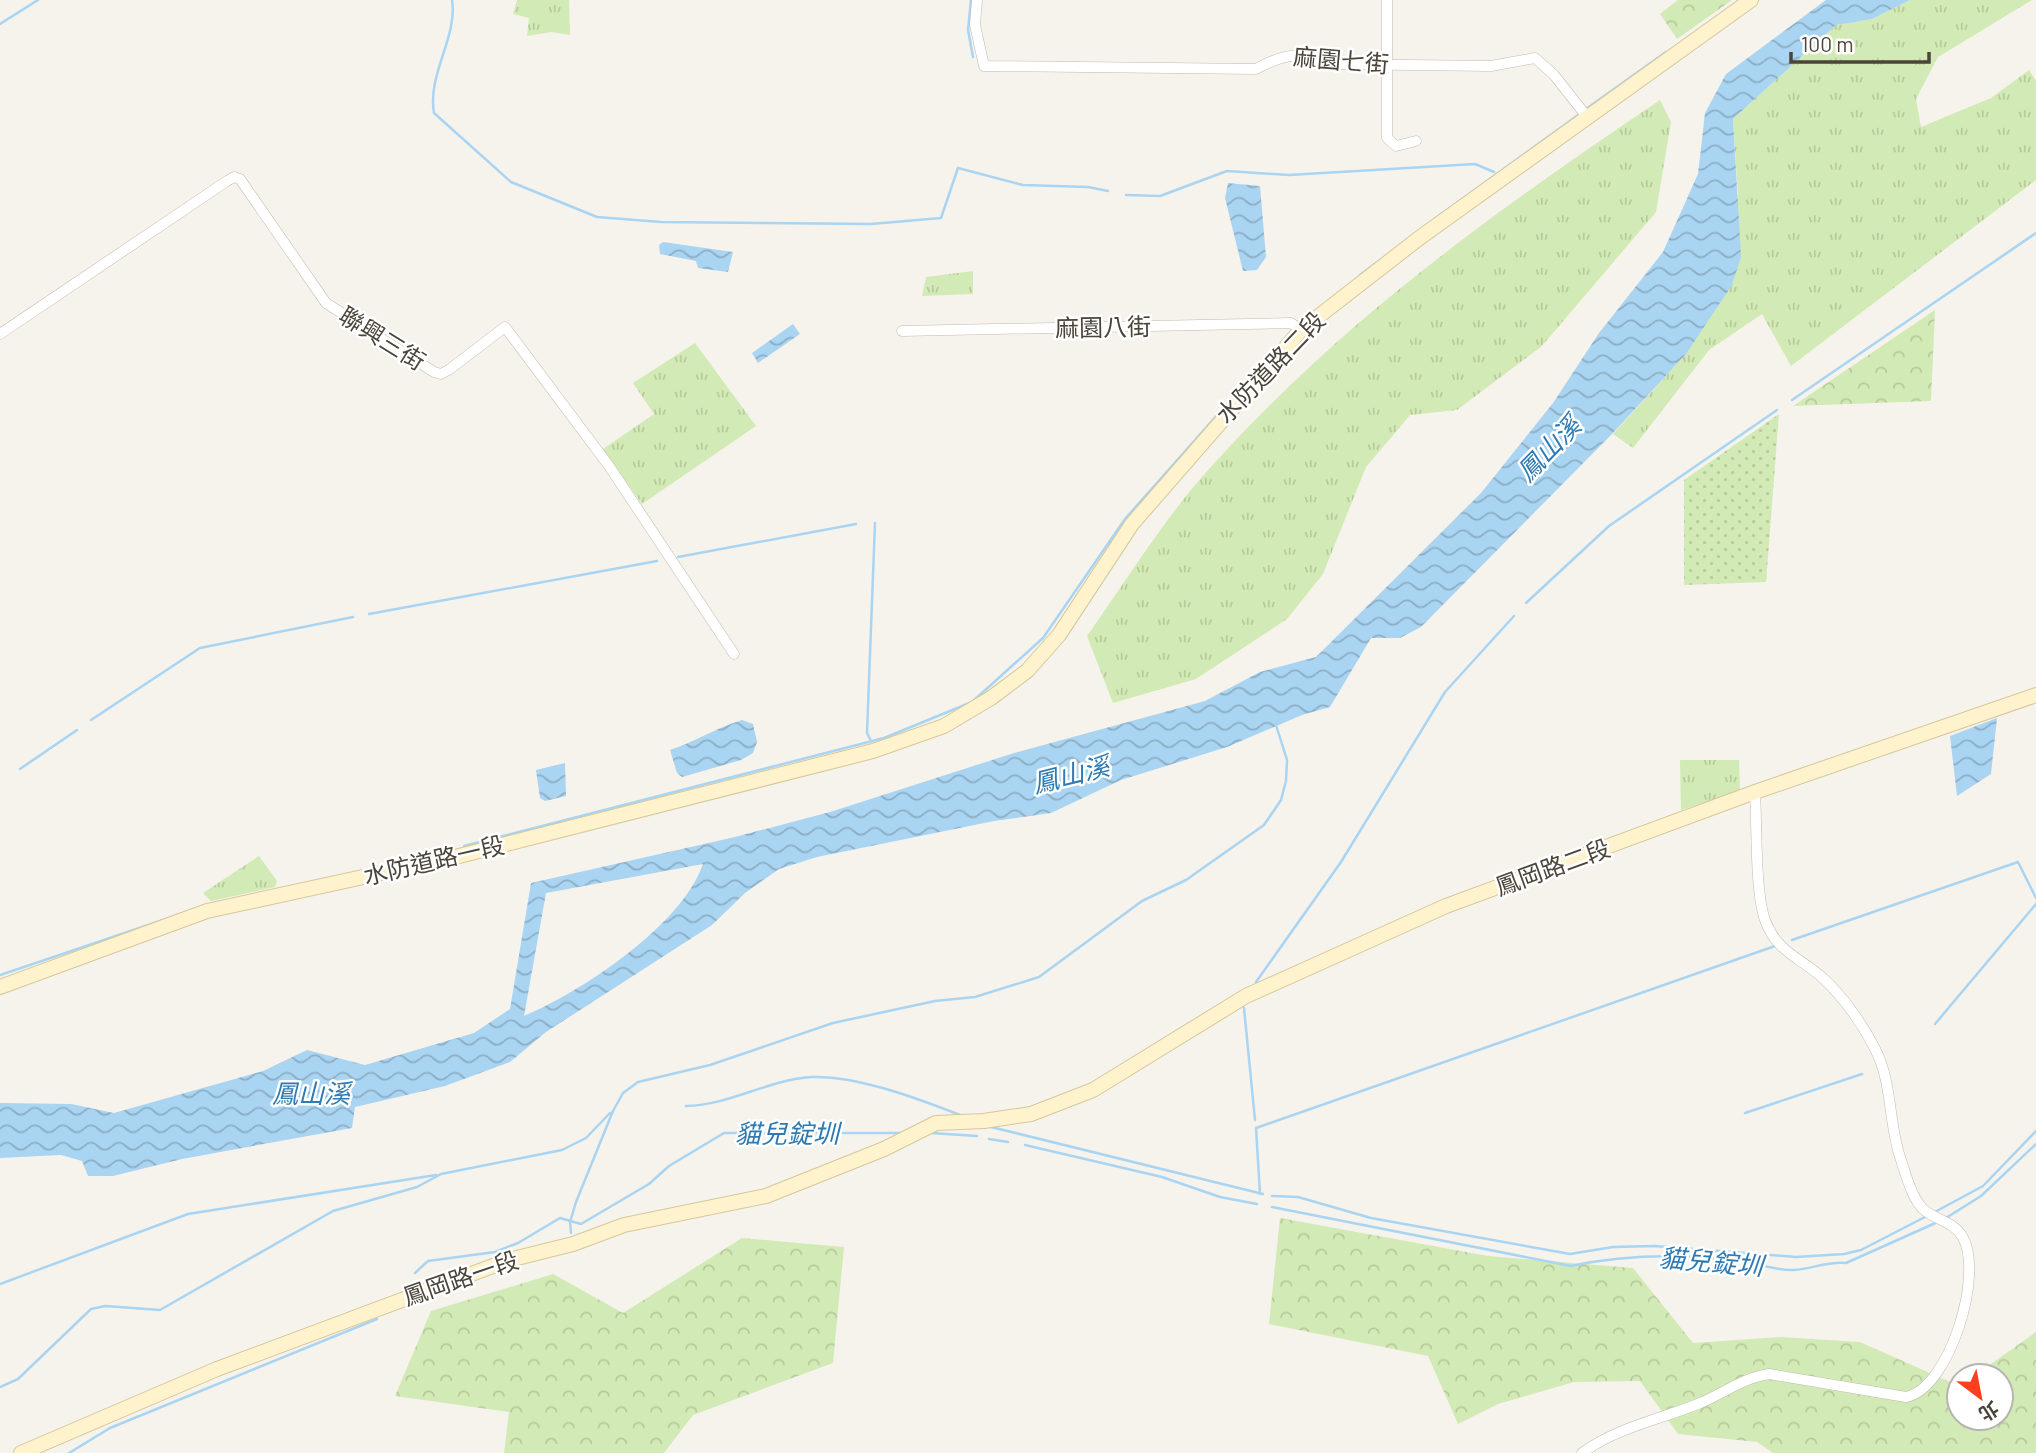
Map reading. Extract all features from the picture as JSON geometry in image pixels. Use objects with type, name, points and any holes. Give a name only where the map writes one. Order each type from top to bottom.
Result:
[{"type":"street","name":"麻園七街","points":[[977,0],[975,25],[984,66],[1119,70],[1256,69],[1279,57],[1316,56],[1329,64],[1491,66],[1535,58],[1554,75],[1584,113]]},
{"type":"street","points":[[1387,0],[1387,138],[1396,146],[1416,141]]},
{"type":"street","name":"水防道路二段","points":[[873,751],[944,726],[991,698],[1027,671],[1059,635],[1132,524],[1296,327],[1418,239],[1584,113],[1751,0]]},
{"type":"street","name":"聯興三街","points":[[0,334],[227,181],[234,177],[240,179],[326,303],[434,372],[441,374],[450,369],[505,327],[609,466],[734,654]]},
{"type":"street","name":"麻園八街","points":[[902,331],[1296,327]]},
{"type":"street","name":"鳳岡路二段","points":[[1093,1090],[1137,1066],[1246,996],[1394,928],[1755,792],[2036,695]]},
{"type":"street","name":"水防道路一段","points":[[0,987],[207,911],[454,857],[873,751]]},
{"type":"street","points":[[1582,1453],[1642,1423],[1701,1403],[1750,1377],[1769,1374],[1906,1397],[1916,1395],[1927,1387],[1955,1337],[1966,1303],[1970,1274],[1968,1248],[1962,1235],[1923,1208],[1895,1139],[1882,1068],[1875,1048],[1842,999],[1823,978],[1780,947],[1765,919],[1755,792]]},
{"type":"street","name":"鳳岡路一段","points":[[20,1453],[217,1369],[452,1280],[624,1226],[766,1196],[936,1124],[1031,1114],[1093,1090]]},
{"type":"green space","points":[[517,0],[569,0],[570,35],[551,32],[527,36],[529,18],[513,14]]},
{"type":"green space","points":[[1678,0],[1732,0],[1677,39],[1660,14]]},
{"type":"green space","points":[[1910,0],[2032,0],[1938,57],[1916,99],[1921,127],[1991,98],[2029,70],[2036,81],[2036,180],[1791,366],[1762,314],[1709,350],[1633,448],[1613,434],[1686,354],[1738,195],[1733,119],[1836,25],[1872,19]]},
{"type":"green space","points":[[1660,100],[1671,122],[1656,212],[1542,346],[1457,410],[1410,415],[1366,467],[1323,574],[1287,619],[1196,679],[1113,703],[1087,636],[1160,530],[1209,469],[1313,364],[1423,270],[1538,184]]},
{"type":"green space","points":[[973,271],[973,294],[922,296],[926,277]]},
{"type":"green space","points":[[1935,310],[1931,401],[1793,406]]},
{"type":"green space","points":[[695,343],[756,426],[642,504],[603,449],[654,414],[633,383]]},
{"type":"green space","points":[[1779,414],[1766,582],[1684,585],[1684,480]]},
{"type":"green space","points":[[1680,760],[1739,760],[1740,791],[1681,810]]},
{"type":"green space","points":[[259,856],[277,881],[275,887],[211,901],[203,893]]},
{"type":"green space","points":[[1280,1218],[1488,1256],[1633,1268],[1693,1343],[1781,1337],[1860,1342],[1945,1380],[1945,1432],[2015,1432],[2015,1362],[1994,1362],[2036,1332],[2036,1453],[1773,1453],[1757,1442],[1678,1434],[1640,1381],[1574,1382],[1498,1404],[1458,1424],[1428,1356],[1269,1324]]},
{"type":"green space","points":[[742,1238],[844,1247],[833,1363],[693,1415],[664,1453],[504,1453],[509,1412],[395,1396],[431,1311],[553,1274],[623,1313]]},
{"type":"water","name":"鳳山溪","points":[[1826,0],[1910,0],[1872,19],[1836,25],[1733,119],[1741,257],[1732,285],[1686,354],[1612,434],[1421,627],[1400,638],[1371,638],[1330,707],[1302,715],[1227,747],[1121,780],[1051,813],[994,821],[817,857],[779,869],[745,893],[712,925],[546,1032],[510,1062],[445,1086],[355,1107],[352,1128],[182,1159],[113,1176],[88,1176],[82,1161],[61,1155],[0,1158],[0,1103],[71,1104],[114,1113],[263,1071],[307,1050],[365,1065],[474,1033],[510,1009],[531,883],[735,837],[830,812],[1014,753],[1205,701],[1260,672],[1316,657],[1481,493],[1553,403],[1599,333],[1663,252],[1698,174],[1705,113],[1726,74]],"holes":[[[703,864],[692,887],[653,932],[628,954],[574,990],[524,1016],[546,893]]]},
{"type":"water","points":[[1228,183],[1260,186],[1266,257],[1257,270],[1243,271],[1225,198]]},
{"type":"water","points":[[663,242],[733,252],[728,272],[698,268],[696,261],[660,254],[659,245]]},
{"type":"water","points":[[793,324],[800,334],[758,363],[752,353]]},
{"type":"water","points":[[1997,718],[1991,774],[1957,796],[1950,736]]},
{"type":"water","points":[[742,720],[753,724],[757,742],[753,753],[741,760],[682,777],[677,773],[670,750]]},
{"type":"water","points":[[565,763],[566,796],[545,801],[540,798],[536,770]]},
{"type":"waterway","points":[[0,24],[38,0]]},
{"type":"waterway","points":[[452,0],[451,28],[435,84],[434,113],[511,182],[597,217],[661,222],[871,224],[941,218],[958,168],[1023,185],[1088,187],[1108,191]]},
{"type":"waterway","points":[[971,0],[968,30],[973,57]]},
{"type":"waterway","points":[[1586,109],[1666,52]]},
{"type":"waterway","points":[[1433,220],[1581,113]]},
{"type":"waterway","points":[[1126,195],[1160,196],[1227,171],[1289,175],[1475,164],[1494,172]]},
{"type":"waterway","points":[[1792,400],[2036,233]]},
{"type":"waterway","points":[[1360,275],[1383,258]]},
{"type":"waterway","points":[[464,846],[884,738],[972,702],[1043,638],[1125,519],[1267,359]]},
{"type":"waterway","points":[[1526,603],[1609,526],[1777,410]]},
{"type":"waterway","points":[[871,741],[867,733],[875,523]]},
{"type":"waterway","points":[[678,557],[856,524]]},
{"type":"waterway","points":[[369,614],[657,561]]},
{"type":"waterway","points":[[1256,982],[1341,862],[1445,692],[1514,616]]},
{"type":"waterway","points":[[91,720],[200,648],[353,617]]},
{"type":"waterway","points":[[571,1233],[570,1222],[576,1202],[613,1111],[623,1093],[638,1082],[710,1065],[833,1023],[935,1001],[975,997],[1039,977],[1142,901],[1186,880],[1264,825],[1281,800],[1286,781],[1287,760],[1276,725]]},
{"type":"waterway","points":[[20,769],[77,730]]},
{"type":"waterway","points":[[411,859],[448,850]]},
{"type":"waterway","points":[[1792,940],[2018,862],[2036,898]]},
{"type":"waterway","points":[[1935,1024],[2036,904]]},
{"type":"waterway","points":[[0,975],[169,918]]},
{"type":"waterway","points":[[1260,1194],[1256,1128],[1775,946]]},
{"type":"waterway","points":[[1244,1008],[1255,1120]]},
{"type":"waterway","points":[[1745,1113],[1862,1074]]},
{"type":"waterway","points":[[686,1106],[702,1105],[795,1079],[829,1077],[887,1089],[960,1115]]},
{"type":"waterway","points":[[0,1387],[18,1379],[91,1309],[105,1306],[160,1310],[333,1211],[417,1187],[441,1174],[562,1150],[586,1138],[610,1113]]},
{"type":"waterway","points":[[991,1127],[1263,1194]]},
{"type":"waterway","points":[[1933,1213],[1983,1186],[2036,1131]]},
{"type":"waterway","name":"貓兒錠圳","points":[[415,1273],[428,1261],[495,1252],[518,1243],[560,1218],[581,1224],[649,1184],[669,1166],[724,1133],[904,1133]]},
{"type":"waterway","name":"貓兒錠圳","points":[[931,1133],[977,1136]]},
{"type":"waterway","name":"貓兒錠圳","points":[[989,1139],[1008,1142]]},
{"type":"waterway","name":"貓兒錠圳","points":[[1946,1218],[1981,1196],[2036,1144]]},
{"type":"waterway","name":"貓兒錠圳","points":[[1025,1145],[1162,1177],[1220,1197],[1257,1204]]},
{"type":"waterway","points":[[0,1284],[188,1214],[436,1175]]},
{"type":"waterway","points":[[1272,1196],[1298,1197],[1371,1218],[1570,1254],[1613,1247],[1655,1246],[1796,1257],[1844,1254],[1861,1250],[1927,1216]]},
{"type":"waterway","name":"貓兒錠圳","points":[[1272,1207],[1571,1266],[1612,1259],[1674,1256],[1736,1260],[1787,1270],[1801,1269],[1846,1263],[1940,1221]]},
{"type":"waterway","points":[[69,1453],[110,1428],[377,1319]]}]
